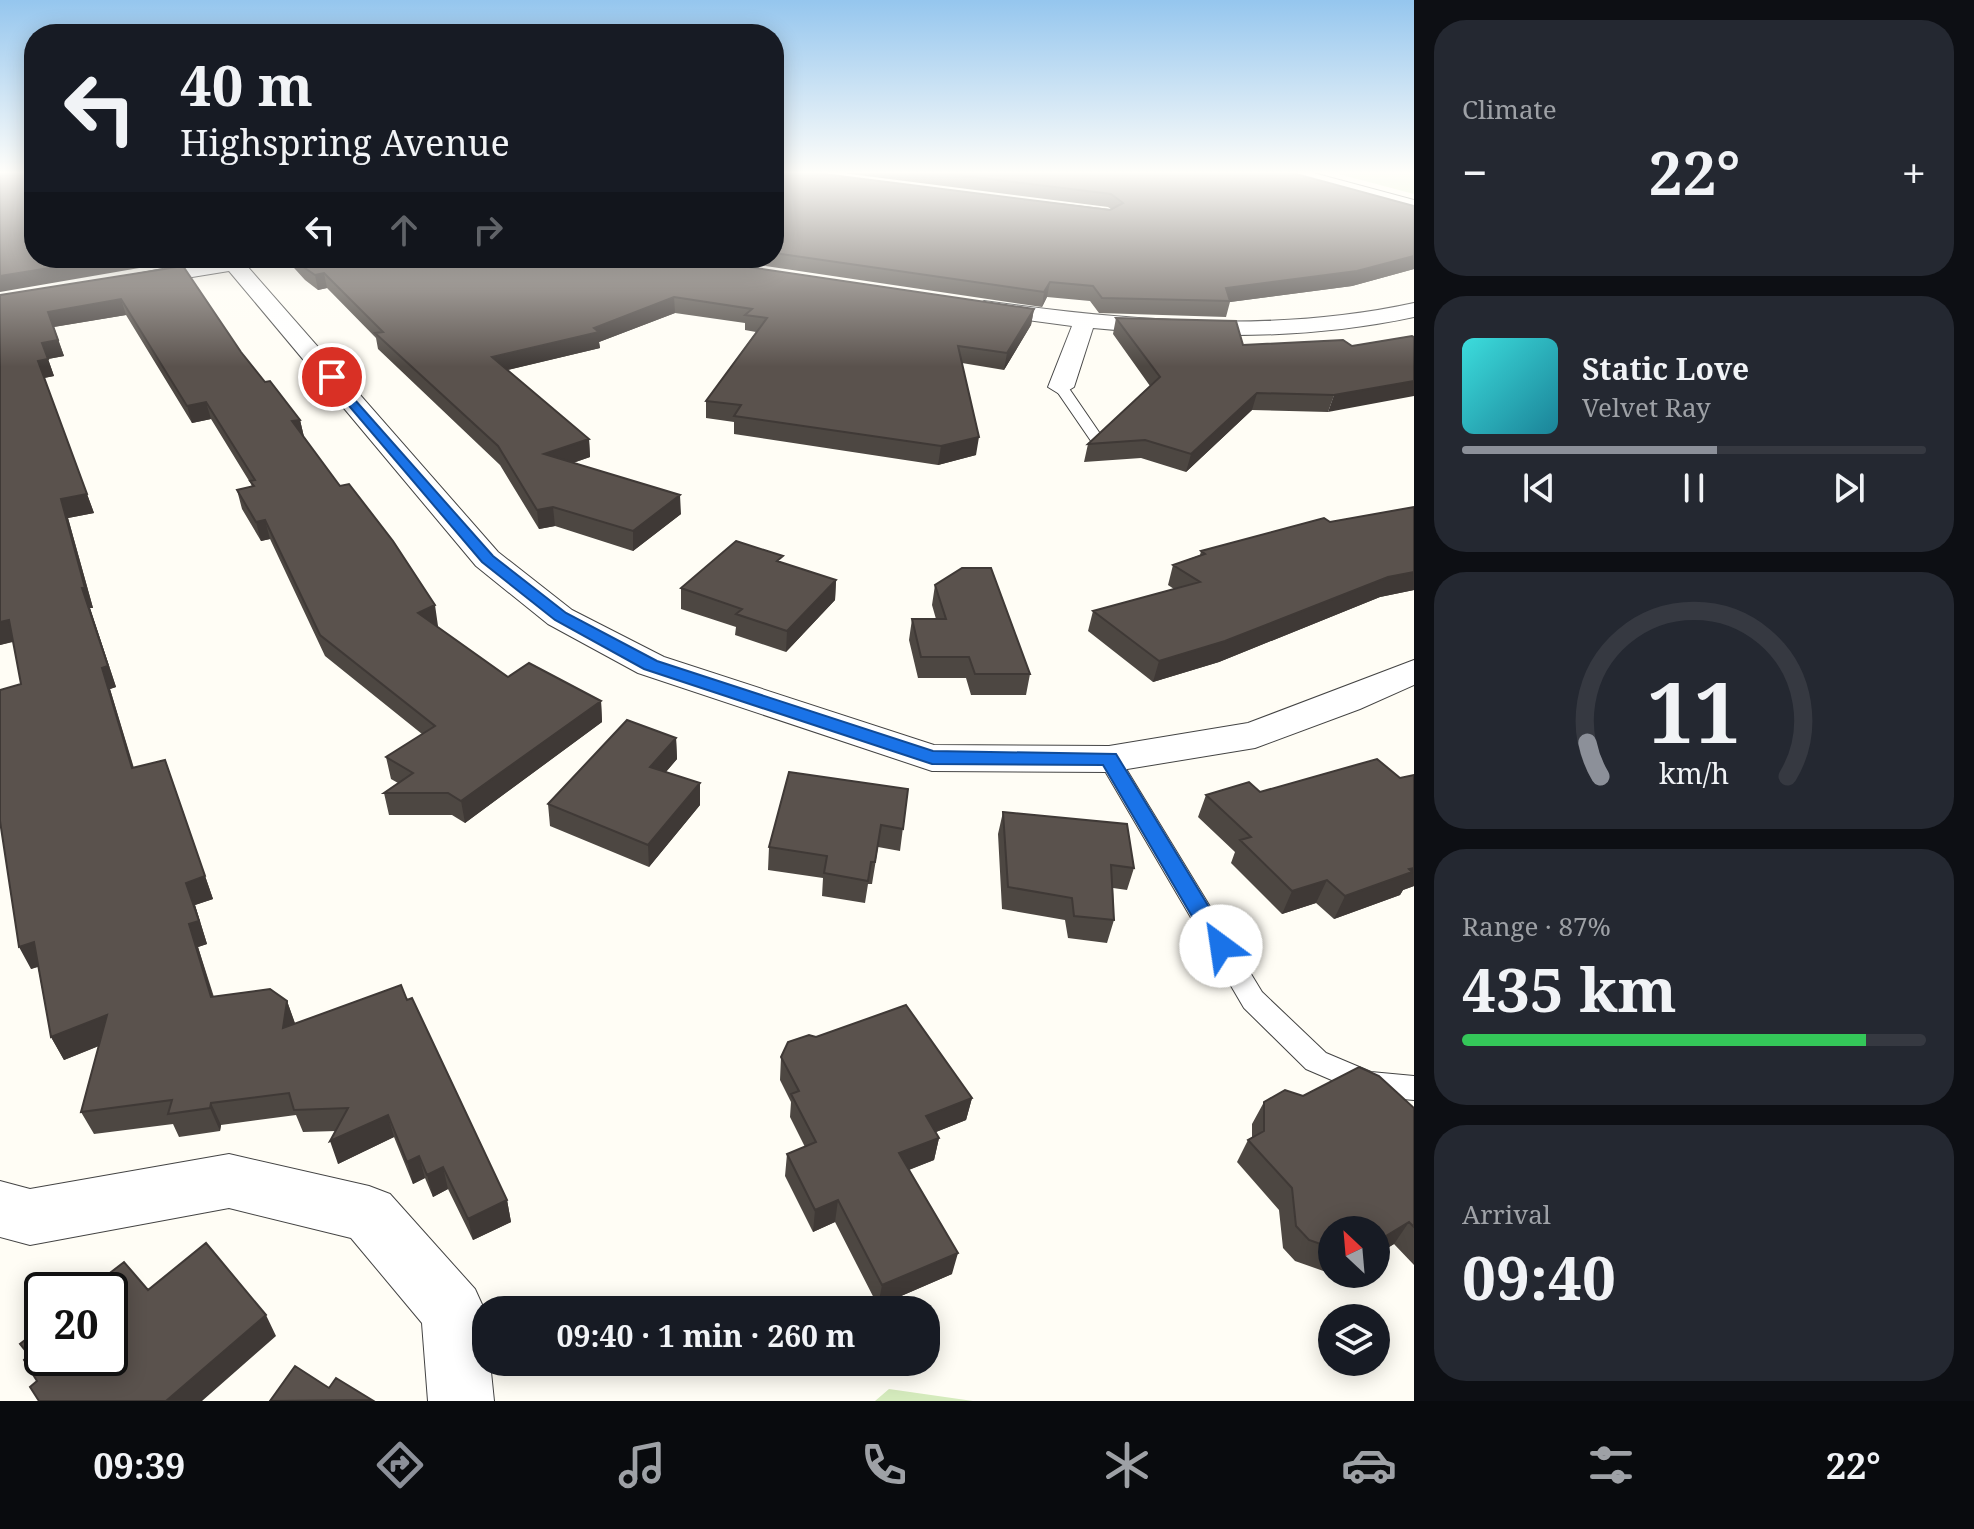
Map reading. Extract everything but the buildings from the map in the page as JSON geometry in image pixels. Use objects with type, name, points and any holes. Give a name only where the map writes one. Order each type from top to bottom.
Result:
[{"type":"street","points":[[109,284],[195,268]]},
{"type":"street","points":[[238,268],[487,559],[560,617],[651,665],[932,758],[1109,759],[1255,735],[1347,701],[1414,671]]},
{"type":"street","points":[[960,305],[1084,323],[1307,329],[1414,310]]},
{"type":"street","points":[[1061,387],[1084,323]]},
{"type":"street","points":[[0,1209],[30,1217],[229,1181],[369,1214],[453,1311],[461,1401]]},
{"type":"lane","points":[[1061,387],[1096,438]]},
{"type":"lane","points":[[1109,759],[1253,1000],[1316,1061],[1369,1084],[1414,1088]]},
{"type":"green space","points":[[889,1389],[973,1401],[875,1401]]},
{"type":"route","points":[[332,377],[487,559],[560,617],[651,665],[932,758],[1109,759],[1221,946]]}]
